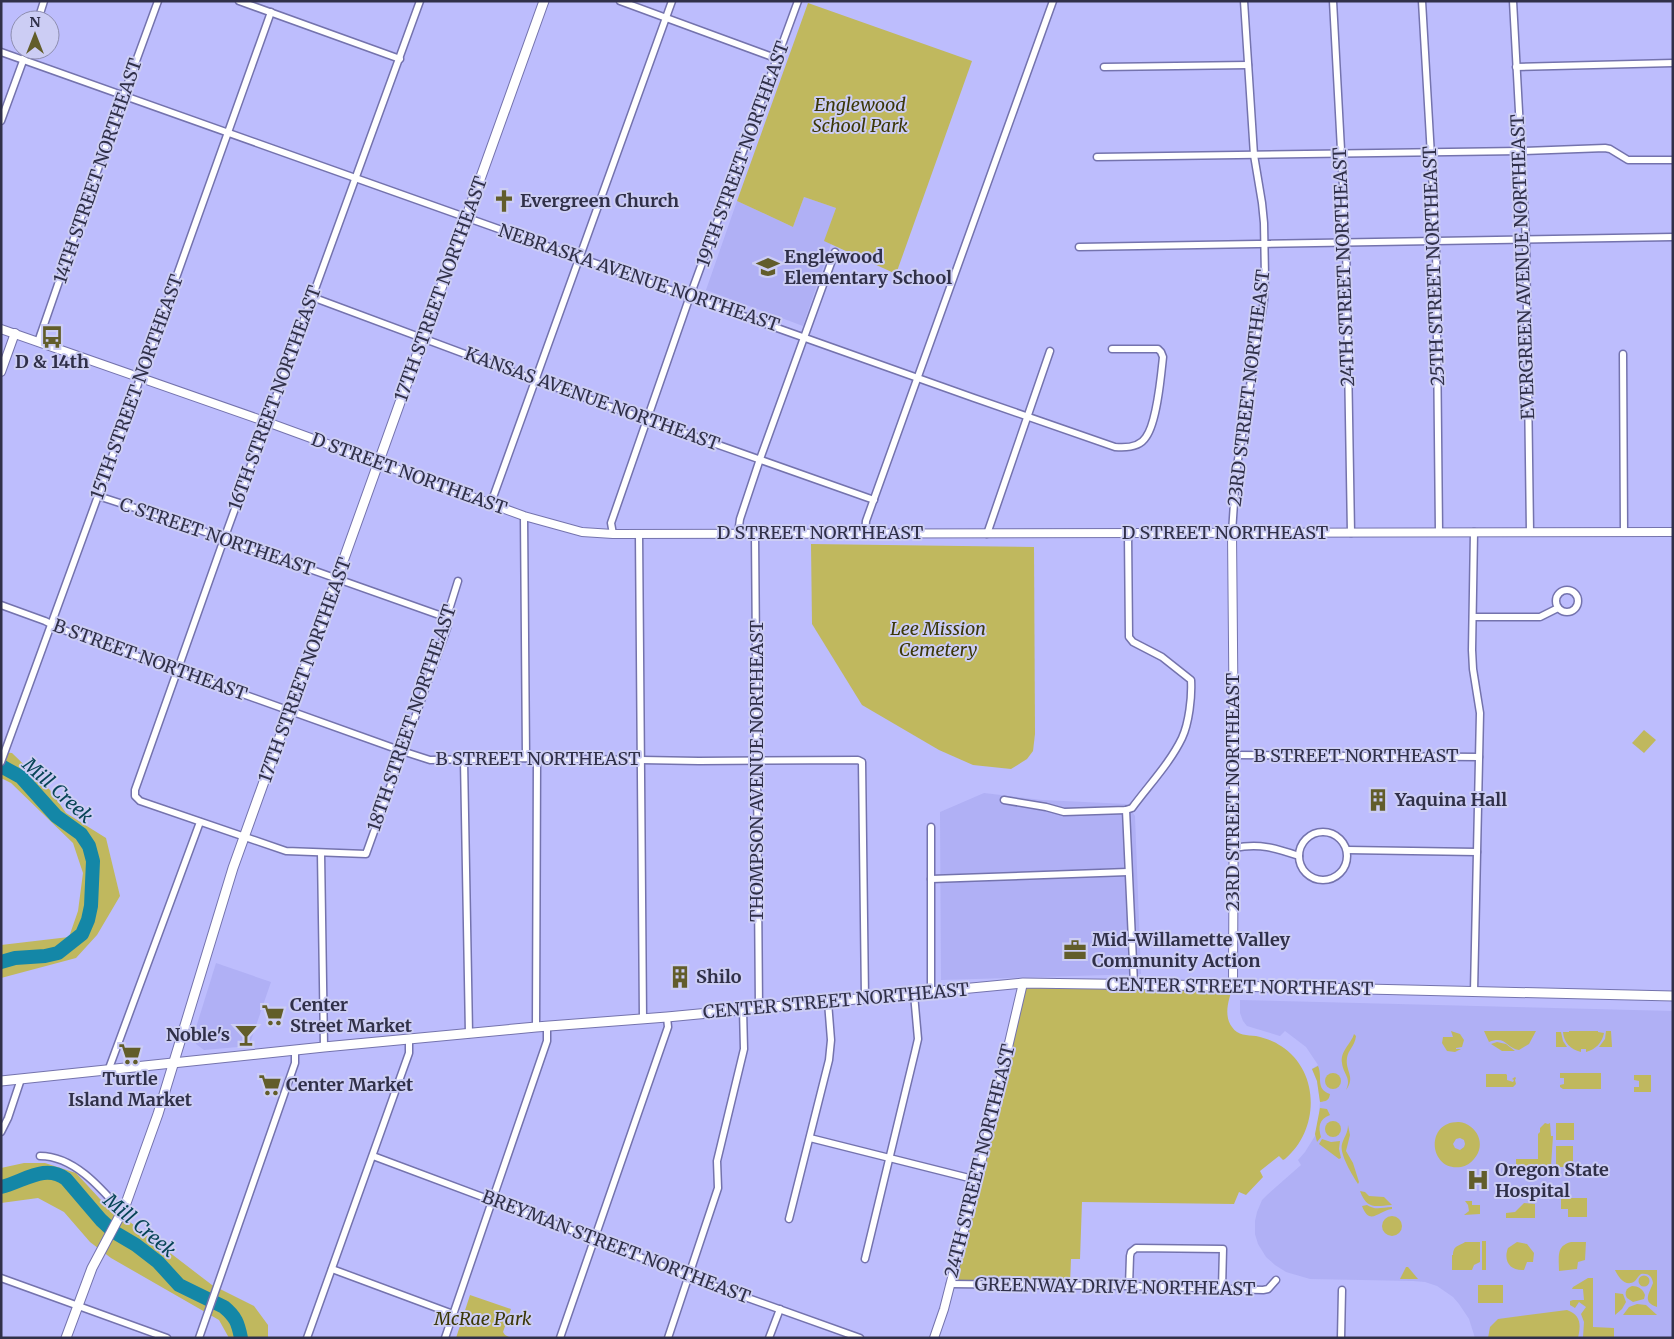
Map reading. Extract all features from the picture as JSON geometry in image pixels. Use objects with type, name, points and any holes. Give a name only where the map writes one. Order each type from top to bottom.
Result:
[{"type":"main road","name":"17TH STREET NORTHEAST","points":[[66,1338],[96,1258],[120,1216],[158,1114],[244,837],[544,1]]},
{"type":"main road","name":"CENTER STREET NORTHEAST","points":[[1,1081],[324,1047],[1023,984],[1134,984],[1673,996]]},
{"type":"street","name":"14TH STREET NORTHEAST","points":[[38,342],[158,1]]},
{"type":"street","points":[[239,1],[400,58]]},
{"type":"street","name":"16TH STREET NORTHEAST","points":[[200,822],[140,801],[135,796],[135,790],[224,539],[420,1]]},
{"type":"street","points":[[620,1],[778,58]]},
{"type":"street","points":[[491,502],[672,1]]},
{"type":"street","name":"19TH STREET NORTHEAST","points":[[613,534],[612,523],[647,419],[798,1]]},
{"type":"street","points":[[865,534],[866,521],[1053,1]]},
{"type":"street","name":"23RD STREET NORTHEAST","points":[[1233,986],[1234,755],[1232,533],[1236,472],[1264,300],[1265,245],[1262,202],[1254,155],[1244,1]]},
{"type":"street","name":"24TH STREET NORTHEAST","points":[[1333,1],[1346,243],[1351,533]]},
{"type":"street","name":"25TH STREET NORTHEAST","points":[[1422,1],[1436,242],[1439,532]]},
{"type":"street","name":"EVERGREEN AVENUE NORTHEAST","points":[[1513,1],[1526,240],[1530,532]]},
{"type":"street","name":"15TH STREET NORTHEAST","points":[[1,762],[271,12]]},
{"type":"street","points":[[1,121],[23,60]]},
{"type":"street","name":"NEBRASKA AVENUE NORTHEAST","points":[[26,60],[1028,417],[1115,447],[1126,448],[1146,439],[1154,418],[1162,352],[1158,349],[1112,348]]},
{"type":"street","points":[[1516,67],[1673,63]]},
{"type":"street","points":[[1104,67],[1248,65]]},
{"type":"street","points":[[1097,157],[1605,148],[1628,160],[1673,160]]},
{"type":"street","points":[[1079,247],[1673,237]]},
{"type":"street","points":[[738,534],[740,519],[760,459],[835,252]]},
{"type":"street","name":"KANSAS AVENUE NORTHEAST","points":[[312,298],[535,380],[874,500]]},
{"type":"street","name":"D STREET NORTHEAST","points":[[1,329],[491,502],[524,516],[582,532],[613,534],[1673,532]]},
{"type":"street","points":[[1,372],[15,333]]},
{"type":"street","points":[[987,534],[1050,352]]},
{"type":"street","points":[[1623,354],[1624,532]]},
{"type":"street","name":"C STREET NORTHEAST","points":[[98,496],[338,578],[442,616],[448,620]]},
{"type":"street","points":[[524,516],[526,758]]},
{"type":"street","points":[[1474,532],[1473,669],[1480,714],[1474,992]]},
{"type":"street","points":[[640,534],[643,1019]]},
{"type":"street","name":"THOMPSON AVENUE NORTHEAST","points":[[755,534],[759,1008]]},
{"type":"street","points":[[1004,800],[1064,812],[1126,810],[1132,808],[1182,738],[1187,724],[1191,684],[1189,677],[1162,657],[1133,642],[1129,637],[1128,534]]},
{"type":"street","name":"18TH STREET NORTHEAST","points":[[321,853],[366,854],[448,620],[448,613],[458,581]]},
{"type":"street","name":"B STREET NORTHEAST","points":[[1,605],[178,671],[430,760],[526,758],[757,761],[858,760],[862,762],[865,998]]},
{"type":"street","points":[[1473,617],[1540,617],[1558,608]]},
{"type":"street","name":"B STREET NORTHEAST","points":[[1234,755],[1479,757]]},
{"type":"street","points":[[536,1027],[538,758]]},
{"type":"street","points":[[464,760],[469,1034]]},
{"type":"street","points":[[1126,810],[1134,984]]},
{"type":"street","points":[[108,1071],[200,822],[286,851],[321,853],[324,1047]]},
{"type":"street","points":[[930,992],[931,827]]},
{"type":"street","points":[[1324,832],[1338,837],[1344,843],[1347,850],[1346,865],[1342,872],[1330,879],[1323,880],[1310,876],[1304,871],[1299,856],[1304,842],[1316,833],[1324,832]]},
{"type":"street","points":[[1234,848],[1255,845],[1267,846],[1299,856]]},
{"type":"street","points":[[1347,850],[1477,852]]},
{"type":"street","points":[[931,879],[1128,872]]},
{"type":"street","name":"24TH STREET NORTHEAST","points":[[934,1338],[977,1180],[1023,984]]},
{"type":"street","points":[[865,1259],[918,1039],[914,994]]},
{"type":"street","points":[[789,1219],[831,1048],[828,1002]]},
{"type":"street","points":[[668,1338],[718,1188],[718,1161],[744,1049],[743,1009]]},
{"type":"street","points":[[560,1338],[668,1028],[667,1017]]},
{"type":"street","points":[[445,1338],[547,1041],[547,1026]]},
{"type":"street","points":[[307,1338],[409,1052],[409,1039]]},
{"type":"street","points":[[199,1338],[295,1063],[295,1050]]},
{"type":"street","points":[[1,1132],[8,1118],[21,1079]]},
{"type":"street","points":[[810,1138],[977,1180]]},
{"type":"street","points":[[40,1156],[48,1156],[78,1168],[120,1216]]},
{"type":"street","name":"BREYMAN STREET NORTHEAST","points":[[373,1156],[595,1239],[689,1277],[780,1309],[840,1334],[860,1338]]},
{"type":"street","points":[[1129,1286],[1130,1256],[1131,1252],[1136,1248],[1223,1249],[1222,1289]]},
{"type":"street","points":[[332,1269],[453,1314]]},
{"type":"street","points":[[1,1278],[167,1338]]},
{"type":"street","name":"GREENWAY DRIVE NORTHEAST","points":[[950,1284],[1263,1290],[1268,1289],[1276,1280]]},
{"type":"street","points":[[1341,1338],[1342,1290]]},
{"type":"street","points":[[769,1338],[780,1309]]},
{"type":"shaded area","name":"Englewood Elementary School","points":[[804,197],[836,208],[825,241],[831,244],[803,326],[706,290],[737,201],[793,227]]},
{"type":"shaded area","points":[[984,793],[1042,800],[1127,804],[1135,816],[1141,974],[941,980],[940,812]]},
{"type":"shaded area","points":[[216,963],[271,982],[249,1046],[204,1050],[196,1044],[194,1034]]},
{"type":"shaded area","name":"Oregon State Hospital","points":[[1240,1000],[1673,1011],[1673,1338],[1475,1338],[1469,1319],[1459,1304],[1453,1297],[1437,1286],[1413,1281],[1310,1279],[1286,1272],[1275,1265],[1266,1257],[1258,1244],[1255,1234],[1255,1221],[1262,1200],[1301,1165],[1298,1160],[1315,1136],[1320,1102],[1317,1081],[1312,1069],[1318,1065],[1306,1047],[1285,1031],[1280,1036],[1247,1026],[1240,1013]]},
{"type":"green space","name":"Englewood School Park","points":[[808,3],[972,61],[896,274],[824,241],[836,208],[804,197],[793,227],[737,201]]},
{"type":"green space","name":"Lee Mission Cemetery","points":[[811,544],[1034,547],[1035,734],[1033,751],[1027,759],[1011,769],[973,765],[939,750],[862,705],[812,624]]},
{"type":"green space","points":[[1644,730],[1656,740],[1644,753],[1632,743]]},
{"type":"green space","points":[[1,752],[12,753],[50,790],[66,813],[106,838],[120,896],[97,935],[76,958],[1,978],[1,945],[69,937],[78,911],[83,873],[73,843],[11,783],[1,778]]},
{"type":"green space","points":[[1023,983],[1233,986],[1227,1012],[1229,1022],[1234,1030],[1240,1034],[1256,1036],[1278,1044],[1294,1057],[1303,1071],[1309,1086],[1311,1102],[1309,1118],[1304,1133],[1296,1147],[1285,1159],[1283,1160],[1279,1156],[1260,1171],[1263,1177],[1246,1195],[1239,1192],[1234,1204],[1082,1202],[1080,1259],[1071,1259],[1070,1285],[950,1284]]},
{"type":"green space","points":[[1451,1031],[1460,1034],[1464,1040],[1462,1047],[1456,1048],[1461,1049],[1455,1052],[1447,1051],[1442,1043],[1443,1037],[1453,1037]]},
{"type":"green space","points":[[1484,1031],[1536,1031],[1529,1044],[1519,1050],[1503,1041],[1495,1040],[1489,1042]]},
{"type":"green space","points":[[1598,1031],[1604,1033],[1602,1040],[1596,1047],[1586,1052],[1586,1049],[1581,1049],[1581,1052],[1566,1042],[1563,1032]]},
{"type":"green space","points":[[1606,1031],[1611,1031],[1612,1047],[1599,1047],[1605,1039]]},
{"type":"green space","points":[[1556,1032],[1561,1032],[1567,1047],[1556,1047]]},
{"type":"green space","points":[[1354,1034],[1356,1036],[1347,1058],[1350,1081],[1346,1090],[1348,1079],[1342,1059],[1344,1051]]},
{"type":"green space","points":[[1497,1042],[1506,1044],[1515,1051],[1502,1051],[1491,1044]]},
{"type":"green space","points":[[1318,1066],[1322,1089],[1330,1094],[1327,1100],[1320,1102],[1317,1081],[1312,1069]]},
{"type":"green space","points":[[1330,1073],[1336,1073],[1341,1078],[1339,1087],[1330,1089],[1325,1084],[1325,1078]]},
{"type":"green space","points":[[1560,1073],[1601,1073],[1601,1089],[1563,1089],[1560,1085],[1564,1084],[1564,1078],[1560,1078]]},
{"type":"green space","points":[[1486,1074],[1506,1074],[1507,1080],[1513,1082],[1514,1080],[1512,1079],[1515,1077],[1516,1084],[1513,1087],[1486,1087]]},
{"type":"green space","points":[[1634,1075],[1651,1075],[1651,1092],[1634,1092],[1634,1087],[1639,1087],[1639,1081],[1634,1080]]},
{"type":"green space","points":[[1320,1108],[1327,1109],[1330,1115],[1322,1121],[1320,1127],[1321,1137],[1317,1142],[1315,1134]]},
{"type":"green space","points":[[1333,1121],[1339,1123],[1341,1129],[1339,1135],[1333,1137],[1327,1135],[1325,1129],[1327,1123]]},
{"type":"green space","points":[[1459,1122],[1465,1124],[1471,1127],[1478,1136],[1480,1148],[1478,1153],[1465,1166],[1450,1166],[1442,1162],[1437,1155],[1436,1137],[1440,1129],[1448,1124]],"holes":[[[1456,1139],[1464,1140],[1464,1147],[1460,1150],[1455,1148],[1453,1144]]]},
{"type":"green space","points":[[1545,1123],[1550,1123],[1551,1136],[1553,1136],[1551,1166],[1549,1164],[1547,1168],[1544,1166],[1544,1168],[1539,1168],[1539,1171],[1516,1171],[1516,1159],[1538,1159],[1538,1134],[1540,1128]]},
{"type":"green space","points":[[1556,1123],[1574,1123],[1574,1140],[1556,1140]]},
{"type":"green space","points":[[1348,1125],[1350,1135],[1346,1151],[1353,1163],[1358,1184],[1347,1165],[1342,1148]]},
{"type":"green space","points":[[1322,1139],[1331,1142],[1340,1141],[1341,1158],[1339,1159],[1319,1144]]},
{"type":"green space","points":[[1556,1146],[1573,1146],[1573,1167],[1556,1167]]},
{"type":"green space","points":[[24,1163],[45,1163],[76,1173],[100,1199],[212,1285],[254,1306],[268,1325],[268,1338],[229,1338],[219,1320],[111,1258],[90,1242],[64,1212],[38,1198],[1,1203],[1,1168]]},
{"type":"green space","points":[[1360,1191],[1365,1192],[1369,1196],[1384,1197],[1392,1205],[1372,1206],[1366,1201]]},
{"type":"green space","points":[[1561,1198],[1587,1198],[1587,1217],[1568,1217],[1568,1209],[1561,1209]]},
{"type":"green space","points":[[1465,1201],[1472,1201],[1472,1205],[1480,1205],[1480,1214],[1464,1215],[1469,1211]]},
{"type":"green space","points":[[1524,1203],[1535,1204],[1535,1218],[1506,1218],[1506,1213],[1515,1212]]},
{"type":"green space","points":[[1367,1205],[1376,1208],[1392,1207],[1392,1209],[1372,1216],[1365,1212],[1362,1206]]},
{"type":"green space","points":[[1392,1216],[1399,1219],[1402,1226],[1399,1233],[1392,1236],[1385,1233],[1382,1226],[1385,1219]]},
{"type":"green space","points":[[1482,1241],[1486,1241],[1486,1270],[1482,1270]]},
{"type":"green space","points":[[1465,1242],[1480,1242],[1480,1262],[1474,1265],[1472,1270],[1452,1270],[1454,1249]]},
{"type":"green space","points":[[1517,1242],[1527,1244],[1534,1253],[1533,1262],[1527,1262],[1524,1270],[1511,1267],[1506,1257],[1508,1248]]},
{"type":"green space","points":[[1571,1242],[1586,1242],[1585,1260],[1578,1262],[1577,1269],[1559,1271],[1559,1252],[1563,1246]]},
{"type":"green space","points":[[1406,1267],[1408,1267],[1418,1279],[1400,1279]]},
{"type":"green space","points":[[1615,1270],[1657,1270],[1657,1307],[1649,1303],[1648,1300],[1653,1283],[1652,1278],[1646,1274],[1641,1274],[1635,1281],[1629,1283],[1620,1278]]},
{"type":"green space","points":[[1644,1275],[1650,1281],[1644,1287],[1638,1281]]},
{"type":"green space","points":[[1588,1278],[1593,1278],[1593,1327],[1614,1328],[1614,1338],[1583,1338],[1584,1322],[1581,1314],[1586,1307],[1579,1302],[1575,1308],[1570,1305],[1570,1301],[1584,1300],[1583,1289],[1572,1289]]},
{"type":"green space","points":[[1478,1285],[1503,1285],[1503,1303],[1478,1303]]},
{"type":"green space","points":[[1632,1286],[1642,1290],[1645,1295],[1644,1299],[1633,1302],[1627,1298],[1626,1291]]},
{"type":"green space","points":[[1615,1293],[1623,1294],[1626,1302],[1615,1315]]},
{"type":"green space","name":"McRae Park","points":[[470,1295],[511,1309],[503,1332],[511,1338],[456,1338]]},
{"type":"green space","points":[[1637,1304],[1646,1305],[1657,1315],[1623,1315],[1629,1307]]},
{"type":"green space","points":[[1567,1310],[1572,1312],[1579,1321],[1578,1338],[1488,1338],[1490,1327],[1498,1319]]},
{"type":"waterway","name":"Mill Creek","points":[[1,766],[21,777],[56,816],[81,834],[89,846],[93,861],[91,906],[82,934],[58,953],[15,958],[1,962]]},
{"type":"waterway","name":"Mill Creek","points":[[1,1187],[42,1173],[50,1173],[66,1179],[101,1220],[114,1232],[136,1245],[158,1262],[179,1285],[224,1307],[236,1321],[241,1338]]},
{"type":"place","name":"Evergreen Church","points":[[504,201]]},
{"type":"place","name":"Englewood Elementary School","points":[[768,267]]},
{"type":"place","name":"D & 14th","points":[[52,337]]},
{"type":"place","name":"Yaquina Hall","points":[[1378,800]]},
{"type":"place","name":"Mid-Willamette Valley Community Action","points":[[1075,950]]},
{"type":"place","name":"Shilo","points":[[680,977]]},
{"type":"place","name":"Center Street Market","points":[[273,1015]]},
{"type":"place","name":"Noble's","points":[[246,1035]]},
{"type":"place","name":"Turtle Island Market","points":[[130,1054]]},
{"type":"place","name":"Center Market","points":[[270,1085]]},
{"type":"place","name":"Oregon State Hospital","points":[[1478,1180]]}]
